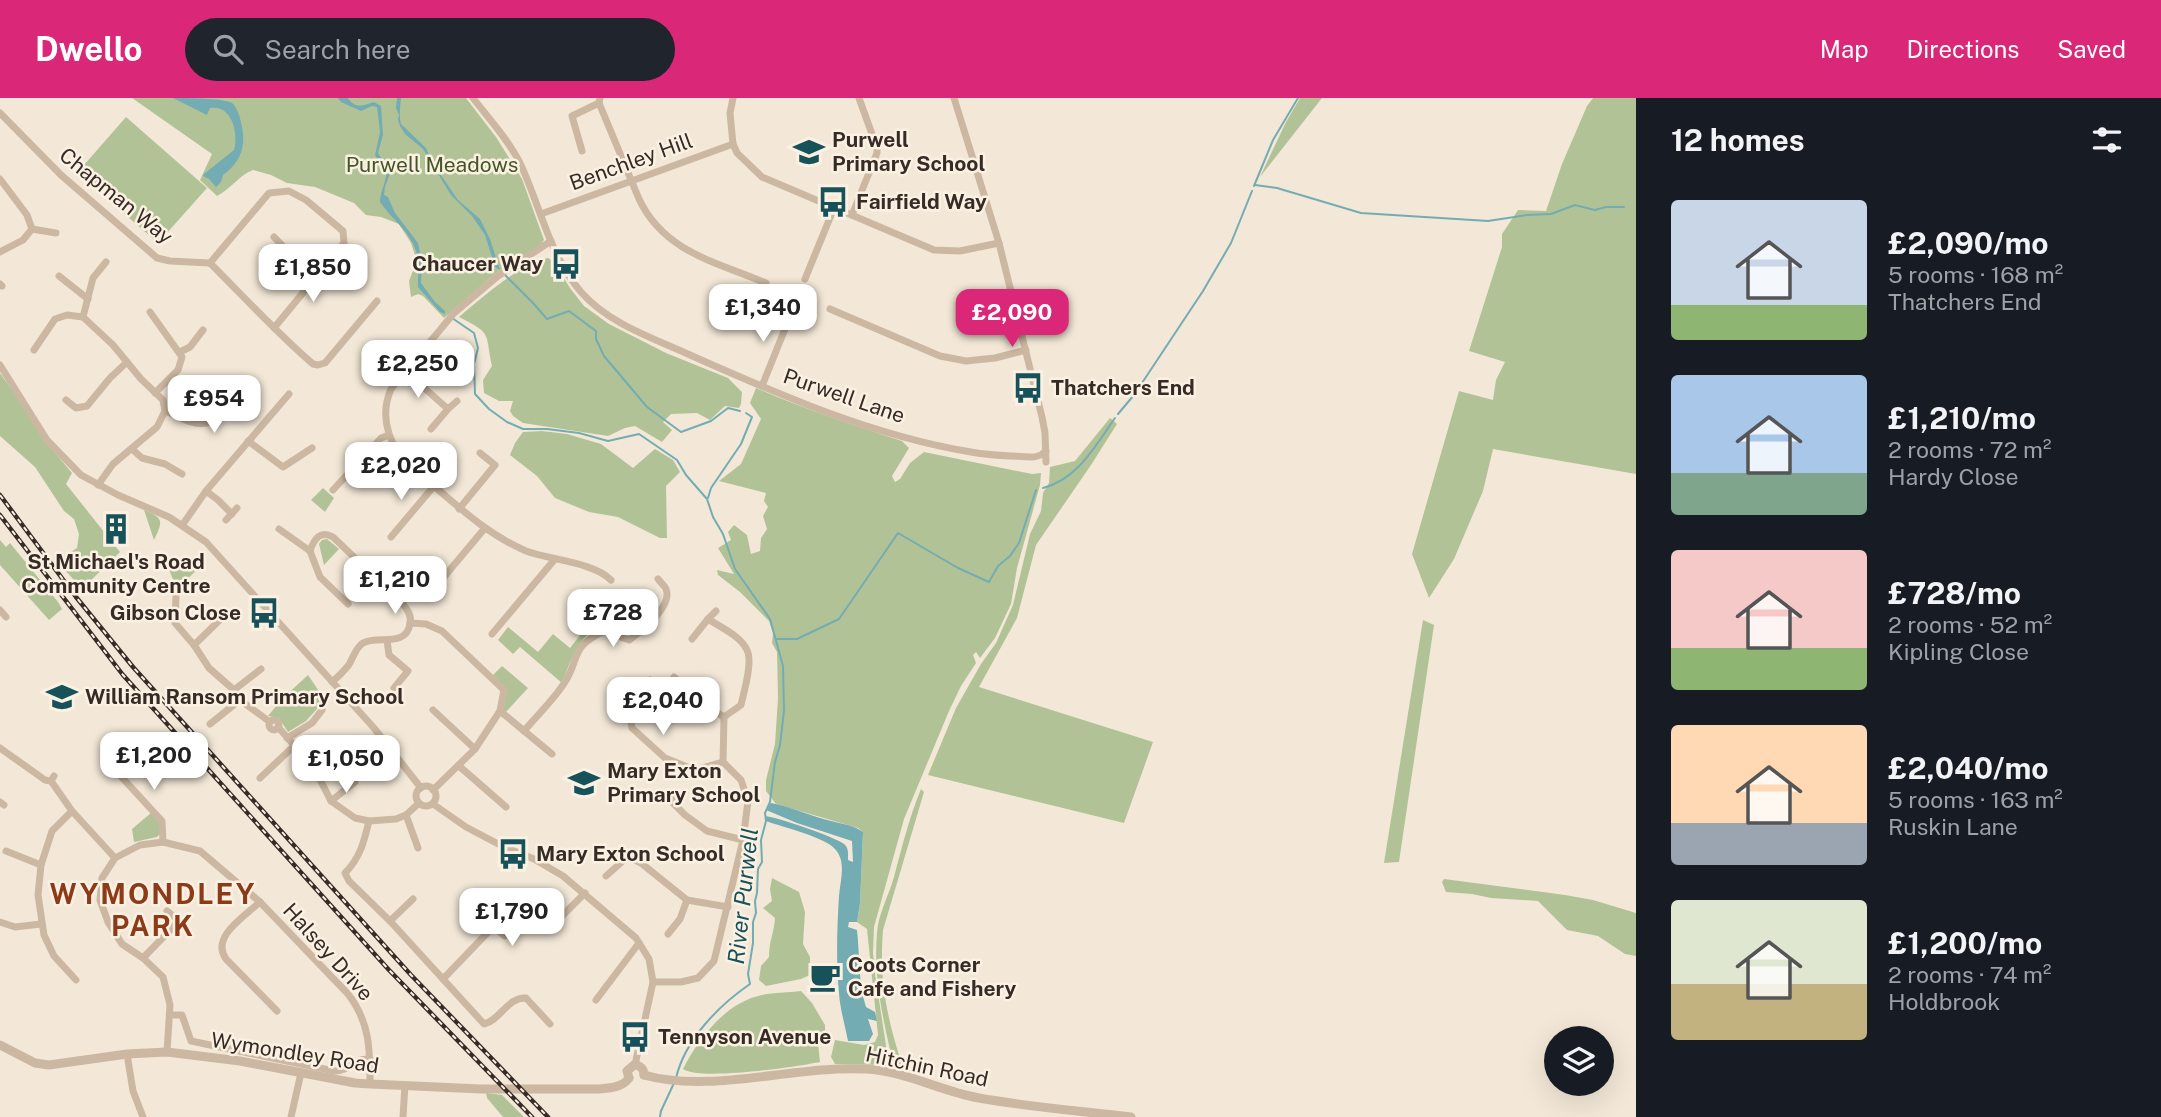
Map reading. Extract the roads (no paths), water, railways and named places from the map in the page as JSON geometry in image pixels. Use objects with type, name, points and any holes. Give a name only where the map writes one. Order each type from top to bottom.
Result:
[{"type":"street","name":"Purwell Lane","points":[[473,98],[519,160],[551,242],[570,276],[581,292],[607,315],[762,386],[824,411],[895,434],[974,453],[1034,457],[1046,451]]},
{"type":"street","points":[[733,98],[730,113],[733,144],[737,153],[762,177],[934,250],[960,251],[999,243]]},
{"type":"street","points":[[852,215],[877,153],[859,98]]},
{"type":"street","points":[[954,98],[999,243],[1026,350],[1042,417],[1046,463]]},
{"type":"street","points":[[582,150],[572,116],[600,101],[646,214],[659,230],[677,246],[766,282]]},
{"type":"street","name":"Chapman Way","points":[[0,113],[35,151],[157,258],[210,263]]},
{"type":"street","name":"Benchley Hill","points":[[541,214],[733,144]]},
{"type":"street","points":[[0,179],[27,215],[32,229]]},
{"type":"street","points":[[274,328],[344,243],[343,231],[306,200],[289,191],[269,193],[210,263],[274,328],[313,364],[318,365],[325,363],[377,300]]},
{"type":"street","points":[[805,279],[834,208]]},
{"type":"street","points":[[32,229],[56,233]]},
{"type":"street","points":[[0,252],[23,240],[32,229]]},
{"type":"street","points":[[274,237],[315,279]]},
{"type":"street","points":[[551,242],[506,270],[451,316],[391,389],[384,412],[389,435],[400,457],[459,509],[519,548],[593,569],[611,580]]},
{"type":"street","points":[[83,317],[93,278],[106,262]]},
{"type":"street","points":[[59,276],[88,299]]},
{"type":"street","points":[[830,309],[940,356],[965,361],[995,358],[1026,350]]},
{"type":"street","points":[[150,312],[183,357],[181,365],[155,393]]},
{"type":"street","points":[[762,386],[791,314]]},
{"type":"street","points":[[34,350],[58,317],[83,317],[113,345],[163,400],[165,411],[157,426],[113,464],[98,485]]},
{"type":"street","points":[[180,352],[190,347],[203,330]]},
{"type":"street","points":[[66,400],[76,408],[87,406],[110,377],[127,362]]},
{"type":"street","points":[[0,365],[47,440],[81,475],[183,524],[206,542],[391,749],[421,788]]},
{"type":"street","points":[[405,371],[448,409]]},
{"type":"street","points":[[165,411],[204,424],[223,415],[230,408],[239,390]]},
{"type":"street","points":[[183,524],[206,491],[289,394]]},
{"type":"street","points":[[431,429],[457,401]]},
{"type":"street","points":[[333,490],[381,438],[389,435]]},
{"type":"street","points":[[248,441],[281,470],[312,448]]},
{"type":"street","points":[[132,449],[142,458],[165,464],[182,474]]},
{"type":"street","points":[[459,509],[495,466],[480,453]]},
{"type":"street","points":[[391,537],[433,486]]},
{"type":"street","points":[[206,491],[232,514]]},
{"type":"street","points":[[438,584],[485,528]]},
{"type":"street","points":[[279,529],[310,551],[320,577],[348,604]]},
{"type":"street","points":[[310,551],[319,536],[326,534],[333,537],[406,608],[410,616],[407,631],[399,638],[370,641],[361,645],[346,668],[332,682]]},
{"type":"street","points":[[492,635],[555,559]]},
{"type":"street","points":[[524,731],[565,683],[575,656],[587,639],[604,631],[629,640],[642,632],[666,602],[665,587],[658,579]]},
{"type":"street","points":[[178,589],[175,623],[209,668],[234,690],[240,699],[270,722],[271,729],[278,727],[295,745],[314,768],[331,801],[355,818],[369,821],[383,821],[406,815],[419,803]]},
{"type":"street","points":[[167,597],[176,599]]},
{"type":"street","points":[[0,610],[6,617]]},
{"type":"street","points":[[692,639],[716,611]]},
{"type":"street","points":[[194,645],[225,615]]},
{"type":"street","points":[[708,619],[740,641],[748,650],[749,662],[741,705],[724,717]]},
{"type":"street","points":[[410,623],[426,624],[442,631],[504,690],[500,711],[475,749],[433,790]]},
{"type":"street","points":[[387,640],[389,655],[408,671],[394,688]]},
{"type":"street","points":[[234,690],[261,669]]},
{"type":"street","points":[[674,677],[704,704],[724,717]]},
{"type":"street","points":[[650,680],[631,705],[632,728],[666,758],[695,770],[723,762]]},
{"type":"street","points":[[210,724],[240,699]]},
{"type":"street","points":[[287,738],[312,723],[322,710]]},
{"type":"street","points":[[433,710],[475,749]]},
{"type":"street","points":[[500,711],[552,754]]},
{"type":"street","points":[[653,982],[681,982],[698,978],[714,961],[743,840],[748,801],[741,780],[723,762],[724,717]]},
{"type":"street","points":[[260,778],[295,745]]},
{"type":"street","points":[[0,748],[45,780],[53,778],[72,811],[115,858],[102,878],[100,900],[108,922],[122,944],[143,958],[163,977],[170,1005],[167,1052]]},
{"type":"street","points":[[331,801],[355,782],[335,758]]},
{"type":"street","points":[[105,759],[162,821],[163,842]]},
{"type":"street","points":[[459,766],[506,807]]},
{"type":"street","points":[[433,804],[436,795],[433,790],[426,786],[421,788],[416,796],[419,803],[424,806],[433,804],[466,827],[563,876],[639,943],[649,959],[653,982],[635,1065],[628,1069],[629,1078],[633,1082],[644,1075],[643,1069],[635,1065]]},
{"type":"street","points":[[676,794],[672,802],[707,831],[743,840]]},
{"type":"street","points":[[72,811],[52,831],[41,865],[38,895],[44,935],[54,956],[76,980]]},
{"type":"street","points":[[406,815],[418,848]]},
{"type":"street","points":[[369,821],[363,848],[345,873],[349,881],[484,1024],[491,1023],[520,997],[526,998],[550,1024]]},
{"type":"street","name":"Halsey Drive","points":[[115,858],[140,845],[163,842],[200,851],[260,902],[355,1002],[367,1028],[370,1084]]},
{"type":"street","points":[[6,851],[41,865]]},
{"type":"street","points":[[606,876],[624,860],[631,858],[687,900],[728,907]]},
{"type":"street","points":[[530,918],[544,928],[552,926],[585,893]]},
{"type":"street","points":[[390,922],[413,899]]},
{"type":"street","points":[[668,934],[680,919],[687,900]]},
{"type":"street","points":[[260,902],[224,936],[221,950],[226,959],[277,1012]]},
{"type":"street","points":[[472,905],[505,936],[522,926]]},
{"type":"street","points":[[143,958],[179,922],[167,911]]},
{"type":"street","points":[[0,922],[15,927],[41,924]]},
{"type":"street","points":[[443,979],[493,927]]},
{"type":"street","points":[[596,1000],[639,943]]},
{"type":"street","name":"Wymondley Road","points":[[170,1015],[182,1015],[191,1041],[334,1071],[346,1069],[359,1059],[370,1059]]},
{"type":"street","name":"Wymondley Road","points":[[0,1045],[35,1063],[49,1065],[127,1054],[167,1052],[240,1061],[370,1084],[598,1089],[616,1087],[626,1083],[629,1078]]},
{"type":"street","points":[[127,1054],[133,1091],[143,1117]]},
{"type":"street","name":"Hitchin Road","points":[[644,1075],[668,1079],[714,1080],[836,1069],[865,1069],[893,1073],[976,1098],[1131,1117]]},
{"type":"street","points":[[291,1117],[301,1073]]},
{"type":"street","points":[[403,1117],[405,1085]]},
{"type":"water","points":[[173,98],[221,100],[232,103],[237,110],[243,131],[243,146],[238,159],[216,187],[203,176],[234,150],[234,129],[229,115],[218,108],[210,108],[207,115]]},
{"type":"water","points":[[338,98],[348,98],[357,105],[374,102],[381,106],[383,135],[378,153],[390,173],[384,195],[388,197],[395,213],[418,243],[422,261],[421,283],[445,314],[440,312],[418,287],[419,262],[416,250],[408,235],[380,202],[386,171],[375,155],[380,132],[377,107],[372,106],[361,111]]},
{"type":"water","points":[[397,98],[401,98],[401,124],[426,148],[432,162],[458,200],[480,219],[500,270],[495,267],[485,235],[472,216],[451,195],[423,149],[405,134],[400,126]]},
{"type":"water","points":[[771,803],[852,826],[863,832],[857,922],[849,922],[848,927],[857,930],[863,998],[866,1007],[875,1012],[877,1021],[868,1019],[873,1034],[869,1041],[848,1041],[840,1005],[837,945],[842,872],[839,854],[822,840],[766,821],[765,816],[839,841],[846,846],[848,860],[853,862],[852,841],[766,810]]},
{"type":"waterway","points":[[1254,186],[1273,140],[1298,98]]},
{"type":"waterway","points":[[1255,185],[1277,188],[1361,213],[1488,221],[1551,214],[1575,205],[1595,210],[1624,207]]},
{"type":"waterway","points":[[1118,414],[1134,395],[1203,291],[1231,243],[1252,191]]},
{"type":"waterway","name":"River Purwell","points":[[505,275],[547,319],[569,311],[596,331],[596,339],[604,356],[647,407],[681,432],[711,421],[728,408],[740,411]]},
{"type":"waterway","name":"River Purwell","points":[[452,318],[474,333],[478,348],[474,364],[475,394],[507,422],[523,429],[579,433],[608,441],[639,434],[677,460],[707,499],[735,569],[770,619],[783,666],[784,711],[770,802],[765,813],[766,821],[761,840],[762,862],[758,869],[756,913],[748,974],[750,984],[704,1025],[687,1050],[676,1078]]},
{"type":"waterway","name":"River Purwell","points":[[708,498],[711,488],[741,444],[752,417],[746,413]]},
{"type":"waterway","points":[[1043,488],[1055,484],[1076,469],[1115,418]]},
{"type":"waterway","points":[[777,639],[797,639],[839,619],[898,533],[958,568],[989,582],[998,566],[1010,556],[1019,543],[1036,490]]},
{"type":"waterway","name":"River Purwell","points":[[660,1117],[674,1083]]},
{"type":"railway","points":[[0,495],[76,597],[133,667],[411,975],[548,1117]]},
{"type":"railway","points":[[0,515],[123,675],[389,970],[532,1117]]},
{"type":"place","name":"Purwell Primary School","points":[[809,152]]},
{"type":"place","name":"Fairfield Way","points":[[833,202]]},
{"type":"place","name":"Chaucer Way","points":[[566,264]]},
{"type":"place","name":"Thatchers End","points":[[1028,388]]},
{"type":"place","name":"St Michael's Road Community Centre","points":[[116,529]]},
{"type":"place","name":"Gibson Close","points":[[264,613]]},
{"type":"place","name":"William Ransom Primary School","points":[[62,697]]},
{"type":"place","name":"Mary Exton Primary School","points":[[584,783]]},
{"type":"place","name":"Mary Exton School","points":[[513,854]]},
{"type":"place","name":"Coots Corner Cafe and Fishery","points":[[825,977]]},
{"type":"place","name":"Tennyson Avenue","points":[[635,1037]]},
{"type":"district","name":"WYMONDLEY PARK","points":[[153,910]]},
{"type":"park label","name":"Purwell Meadows","points":[[432,165]]}]
